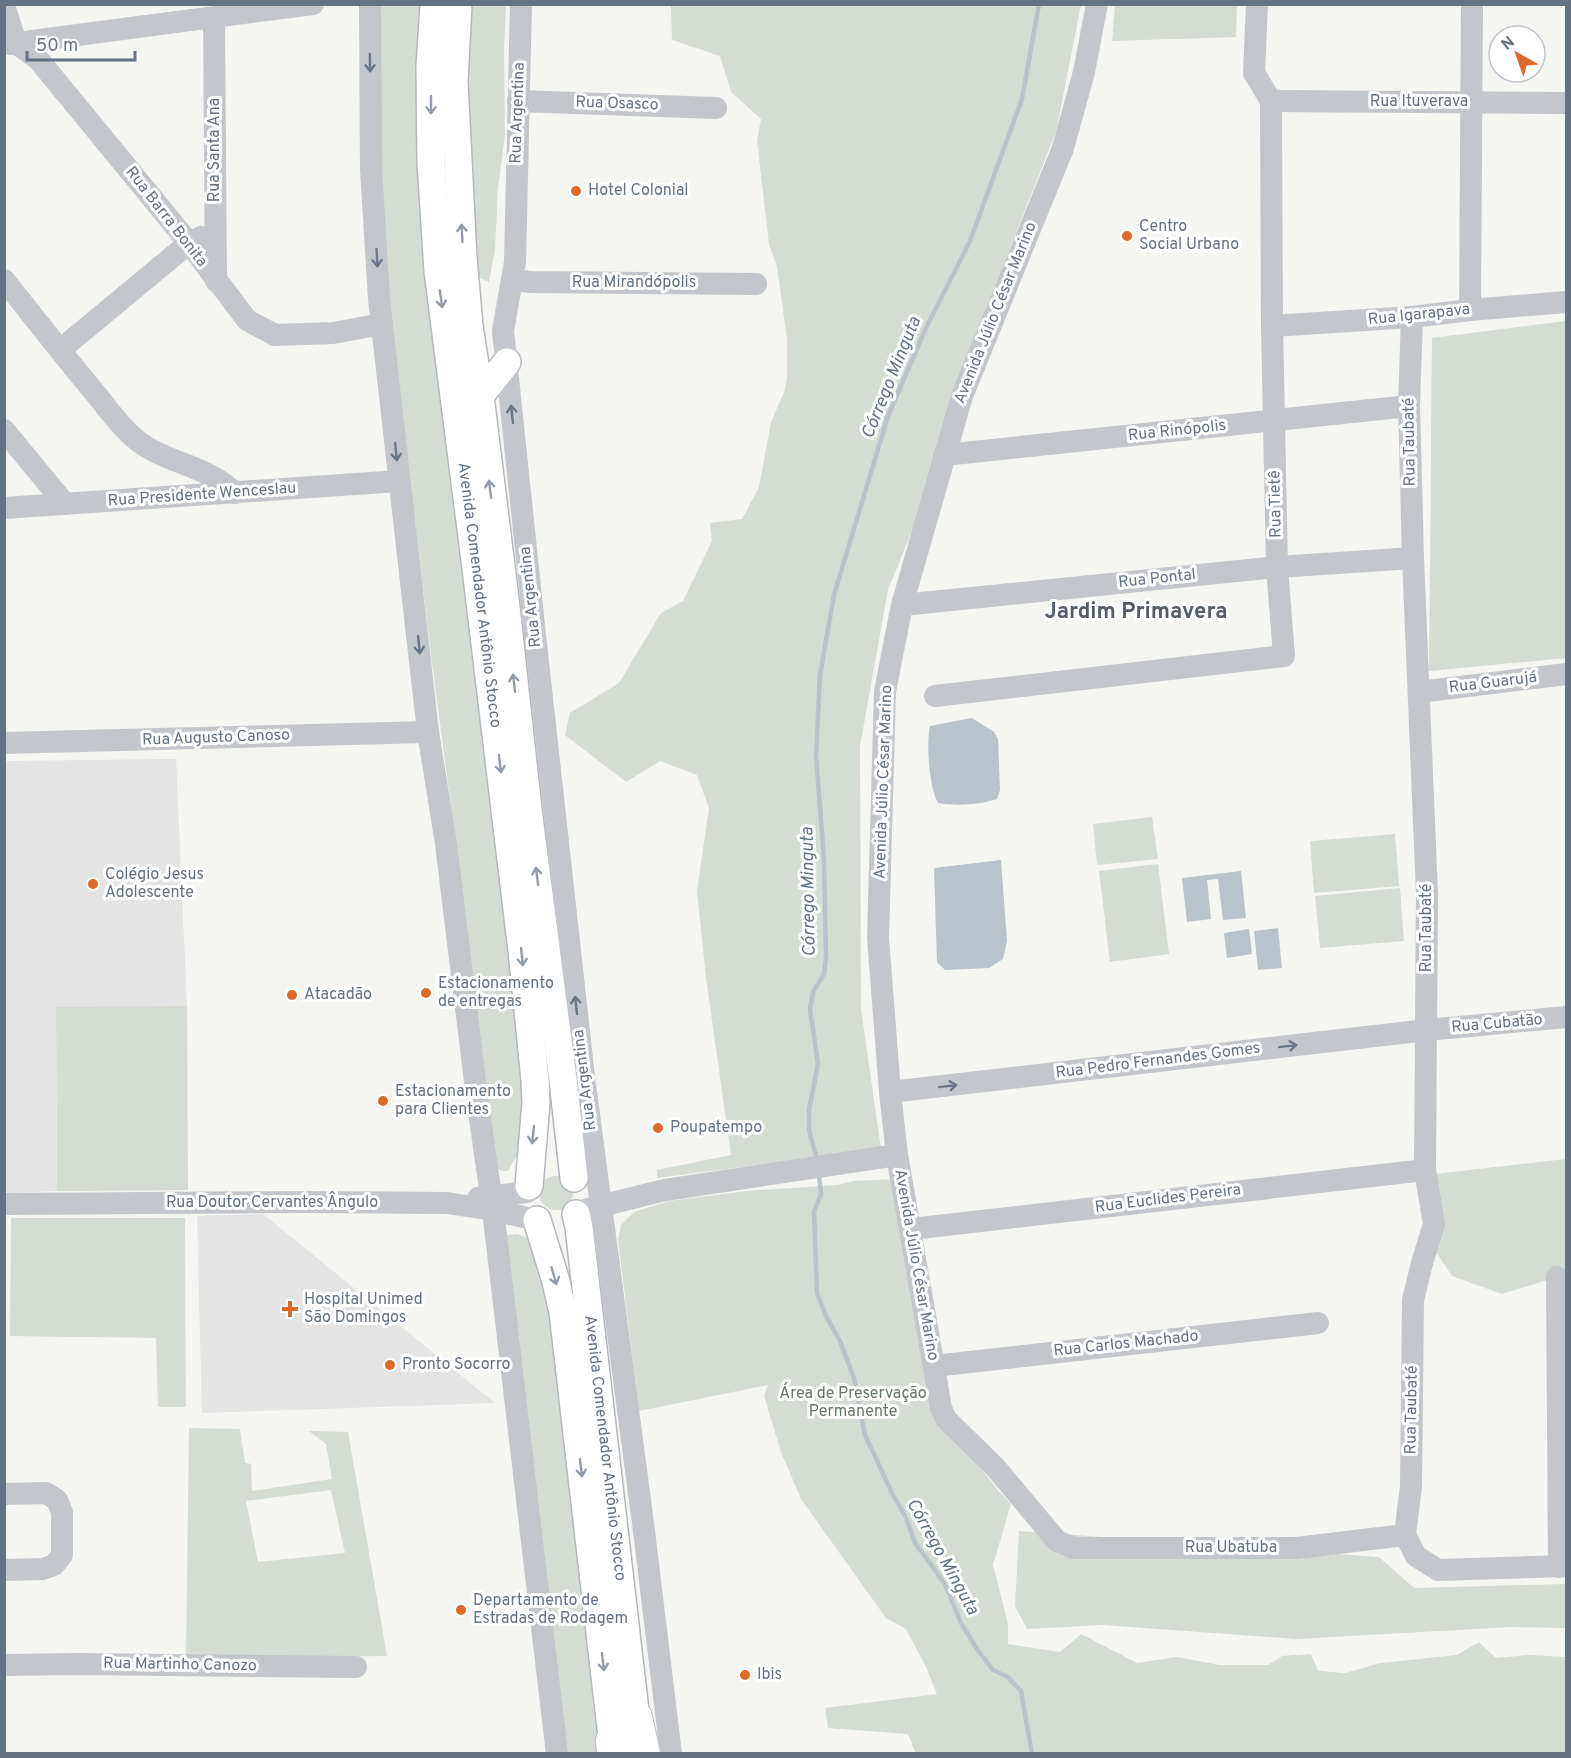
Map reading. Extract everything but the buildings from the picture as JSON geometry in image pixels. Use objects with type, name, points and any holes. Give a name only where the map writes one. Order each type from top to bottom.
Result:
[{"type":"highway","points":[[636,1717],[642,1754]]},
{"type":"main road","name":"Avenida Comendador Antônio Stocco","points":[[434,4],[430,68],[431,162],[438,271],[475,560],[535,1080],[536,1103],[528,1189]]},
{"type":"main road","name":"Avenida Comendador Antônio Stocco","points":[[458,4],[454,82],[462,247],[469,326],[584,1197],[579,1227],[636,1717]]},
{"type":"main road","points":[[480,396],[507,362]]},
{"type":"main road","points":[[553,1170],[561,1171],[584,1197],[567,1222],[555,1225],[537,1220],[528,1207],[528,1189],[539,1175],[553,1170]]},
{"type":"main road","name":"Avenida Comendador Antônio Stocco","points":[[537,1220],[563,1312],[613,1749]]},
{"type":"street","points":[[4,5],[10,43],[313,4]]},
{"type":"street","points":[[370,4],[371,169],[382,324],[428,732],[446,844],[557,1754]]},
{"type":"street","name":"Rua Argentina","points":[[521,4],[514,262],[503,331],[582,1066],[584,1197],[643,1523],[670,1754]]},
{"type":"street","name":"Avenida Júlio César Marino","points":[[942,1408],[897,1155],[890,1092],[878,938],[885,690],[902,605],[962,396],[1063,148],[1084,72],[1097,4]]},
{"type":"street","points":[[1257,4],[1254,73],[1271,101]]},
{"type":"street","points":[[1470,310],[1472,4]]},
{"type":"street","name":"Rua Santa Ana","points":[[214,18],[216,281]]},
{"type":"street","name":"Rua Barra Bonita","points":[[10,43],[38,60],[189,243],[247,320],[275,335],[333,333],[382,324]]},
{"type":"street","name":"Rua Osasco","points":[[518,100],[716,108]]},
{"type":"street","name":"Rua Ituverava","points":[[1271,101],[1566,103]]},
{"type":"street","name":"Rua Tietê","points":[[935,696],[1284,657],[1277,567],[1272,326],[1271,101]]},
{"type":"street","points":[[60,350],[189,243],[209,233],[215,218]]},
{"type":"street","points":[[4,280],[132,436],[161,455],[225,483],[235,493]]},
{"type":"street","name":"Rua Mirandópolis","points":[[512,280],[756,284]]},
{"type":"street","name":"Rua Igarapava","points":[[1272,326],[1412,317],[1566,302]]},
{"type":"street","name":"Rua Taubaté","points":[[1405,1535],[1411,1486],[1413,1300],[1434,1224],[1425,1170],[1427,894],[1409,406],[1412,317]]},
{"type":"street","name":"Rua Rinópolis","points":[[944,455],[1409,406]]},
{"type":"street","points":[[4,430],[65,504]]},
{"type":"street","name":"Rua Presidente Wenceslau","points":[[4,508],[399,481]]},
{"type":"street","name":"Rua Pontal","points":[[902,605],[1277,567],[1413,558]]},
{"type":"street","name":"Rua Guarujá","points":[[1419,692],[1566,674]]},
{"type":"street","name":"Rua Augusto Canoso","points":[[4,742],[428,732]]},
{"type":"street","name":"Rua Cubatão","points":[[1427,1030],[1566,1017]]},
{"type":"street","name":"Rua Pedro Fernandes Gomes","points":[[890,1092],[1427,1030]]},
{"type":"street","points":[[584,1197],[665,1190],[897,1155]]},
{"type":"street","name":"Rua Euclides Pereira","points":[[911,1229],[1425,1170]]},
{"type":"street","points":[[491,1203],[528,1189]]},
{"type":"street","name":"Rua Doutor Cervantes Ângulo","points":[[4,1204],[491,1203],[537,1220]]},
{"type":"street","points":[[1405,1535],[1416,1556],[1438,1570],[1563,1566],[1557,1277]]},
{"type":"street","name":"Rua Carlos Machado","points":[[934,1366],[1318,1323]]},
{"type":"street","name":"Rua Ubatuba","points":[[942,1408],[946,1419],[995,1467],[1057,1541],[1074,1548],[1296,1548],[1405,1535]]},
{"type":"street","points":[[4,1494],[46,1493],[57,1500],[62,1512],[62,1555],[54,1565],[43,1569],[4,1570]]},
{"type":"street","name":"Rua Martinho Canozo","points":[[4,1665],[356,1667]]},
{"type":"shaded area","points":[[972,718],[994,732],[998,739],[1000,790],[997,799],[983,803],[938,803],[932,787],[929,765],[930,726]]},
{"type":"shaded area","name":"Colégio Jesus Adolescente","points":[[176,759],[187,1006],[56,1008],[57,1191],[5,1193],[4,761]]},
{"type":"shaded area","points":[[1001,860],[1007,941],[1003,959],[989,968],[945,970],[937,962],[934,868]]},
{"type":"shaded area","points":[[1241,871],[1246,918],[1223,920],[1218,879],[1207,880],[1211,919],[1187,922],[1182,878]]},
{"type":"shaded area","points":[[1278,928],[1282,968],[1258,970],[1254,931]]},
{"type":"shaded area","points":[[1249,929],[1252,954],[1227,958],[1224,933]]},
{"type":"shaded area","name":"Hospital Unimed São Domingos","points":[[263,1214],[495,1403],[202,1413],[197,1216]]},
{"type":"green space","points":[[380,5],[426,5],[526,1082],[518,1153],[508,1171],[500,1170],[493,1163],[462,889],[389,306],[380,177]]},
{"type":"green space","points":[[472,5],[506,5],[505,135],[498,188],[495,249],[489,282],[477,277],[467,80]]},
{"type":"green space","points":[[671,5],[1081,5],[1056,132],[987,306],[951,433],[888,590],[860,746],[861,1009],[881,1149],[657,1178],[657,1170],[731,1155],[706,978],[697,891],[709,808],[697,775],[660,761],[626,782],[565,735],[570,713],[619,683],[661,613],[683,601],[712,541],[710,523],[742,519],[759,487],[771,422],[785,390],[787,378],[787,339],[777,267],[769,244],[757,141],[761,119],[731,92],[720,56],[672,40]]},
{"type":"green space","points":[[1115,5],[1237,5],[1236,37],[1112,41]]},
{"type":"green space","points":[[1566,321],[1566,658],[1429,671],[1432,338]]},
{"type":"green space","points":[[1152,817],[1158,859],[1097,865],[1093,824]]},
{"type":"green space","points":[[1395,834],[1399,886],[1314,893],[1310,841]]},
{"type":"green space","points":[[1158,864],[1169,954],[1110,962],[1099,871]]},
{"type":"green space","points":[[1400,888],[1404,941],[1320,948],[1315,896]]},
{"type":"green space","points":[[187,1006],[188,1190],[57,1191],[56,1007]]},
{"type":"green space","points":[[1566,1159],[1566,1276],[1502,1294],[1452,1276],[1434,1249],[1435,1174]]},
{"type":"green space","points":[[556,1176],[568,1181],[573,1193],[568,1205],[556,1210],[544,1205],[539,1193],[544,1181]]},
{"type":"green space","name":"Área de Preservação Permanente","points":[[895,1179],[939,1415],[1011,1504],[993,1565],[1008,1624],[1008,1644],[1060,1652],[1081,1634],[1137,1663],[1177,1657],[1220,1665],[1268,1665],[1282,1656],[1311,1654],[1318,1671],[1345,1673],[1381,1663],[1457,1655],[1479,1642],[1496,1658],[1530,1655],[1566,1657],[1566,1753],[916,1754],[908,1734],[828,1728],[825,1708],[937,1694],[906,1629],[886,1618],[801,1499],[781,1452],[764,1396],[768,1385],[639,1411],[618,1240],[621,1225],[634,1212],[669,1201],[746,1191]]},
{"type":"green space","points":[[11,1218],[185,1218],[186,1407],[158,1407],[156,1338],[10,1336]]},
{"type":"green space","points":[[517,1234],[527,1238],[531,1243],[545,1277],[601,1745],[596,1753],[564,1753],[505,1235]]},
{"type":"green space","points":[[189,1428],[240,1429],[245,1463],[251,1464],[252,1491],[332,1479],[326,1444],[309,1431],[348,1432],[387,1656],[186,1658]],"holes":[[[331,1490],[345,1553],[258,1562],[246,1501]]]},
{"type":"green space","points":[[1019,1531],[1379,1557],[1414,1588],[1566,1584],[1566,1628],[1511,1627],[1296,1639],[1103,1625],[1027,1629],[1015,1606]]},
{"type":"waterway","name":"Córrego Minguta","points":[[817,1160],[809,1130],[809,1110],[818,1064],[810,1009],[813,992],[824,974],[826,958],[824,860],[816,755],[820,675],[834,595],[888,416],[925,330],[970,241],[1022,99],[1039,4]]},
{"type":"waterway","name":"Córrego Minguta","points":[[819,1175],[821,1194],[814,1212],[817,1293],[826,1316],[840,1341],[854,1378],[865,1435],[906,1518],[915,1543],[945,1584],[961,1623],[993,1670],[1008,1677],[1021,1691],[1032,1754]]},
{"type":"place","name":"Hotel Colonial","points":[[576,191]]},
{"type":"place","name":"Centro Social Urbano","points":[[1127,236]]},
{"type":"place","name":"Colégio Jesus Adolescente","points":[[93,884]]},
{"type":"place","name":"Estacionamento de entregas","points":[[426,993]]},
{"type":"place","name":"Atacadão","points":[[292,995]]},
{"type":"place","name":"Estacionamento para Clientes","points":[[383,1101]]},
{"type":"place","name":"Poupatempo","points":[[658,1128]]},
{"type":"place","name":"Hospital Unimed São Domingos","points":[[290,1309]]},
{"type":"place","name":"Pronto Socorro","points":[[390,1365]]},
{"type":"place","name":"Departamento de Estradas de Rodagem","points":[[461,1610]]},
{"type":"place","name":"Ibis","points":[[745,1675]]},
{"type":"district","name":"Jardim Primavera","points":[[1136,612]]}]
